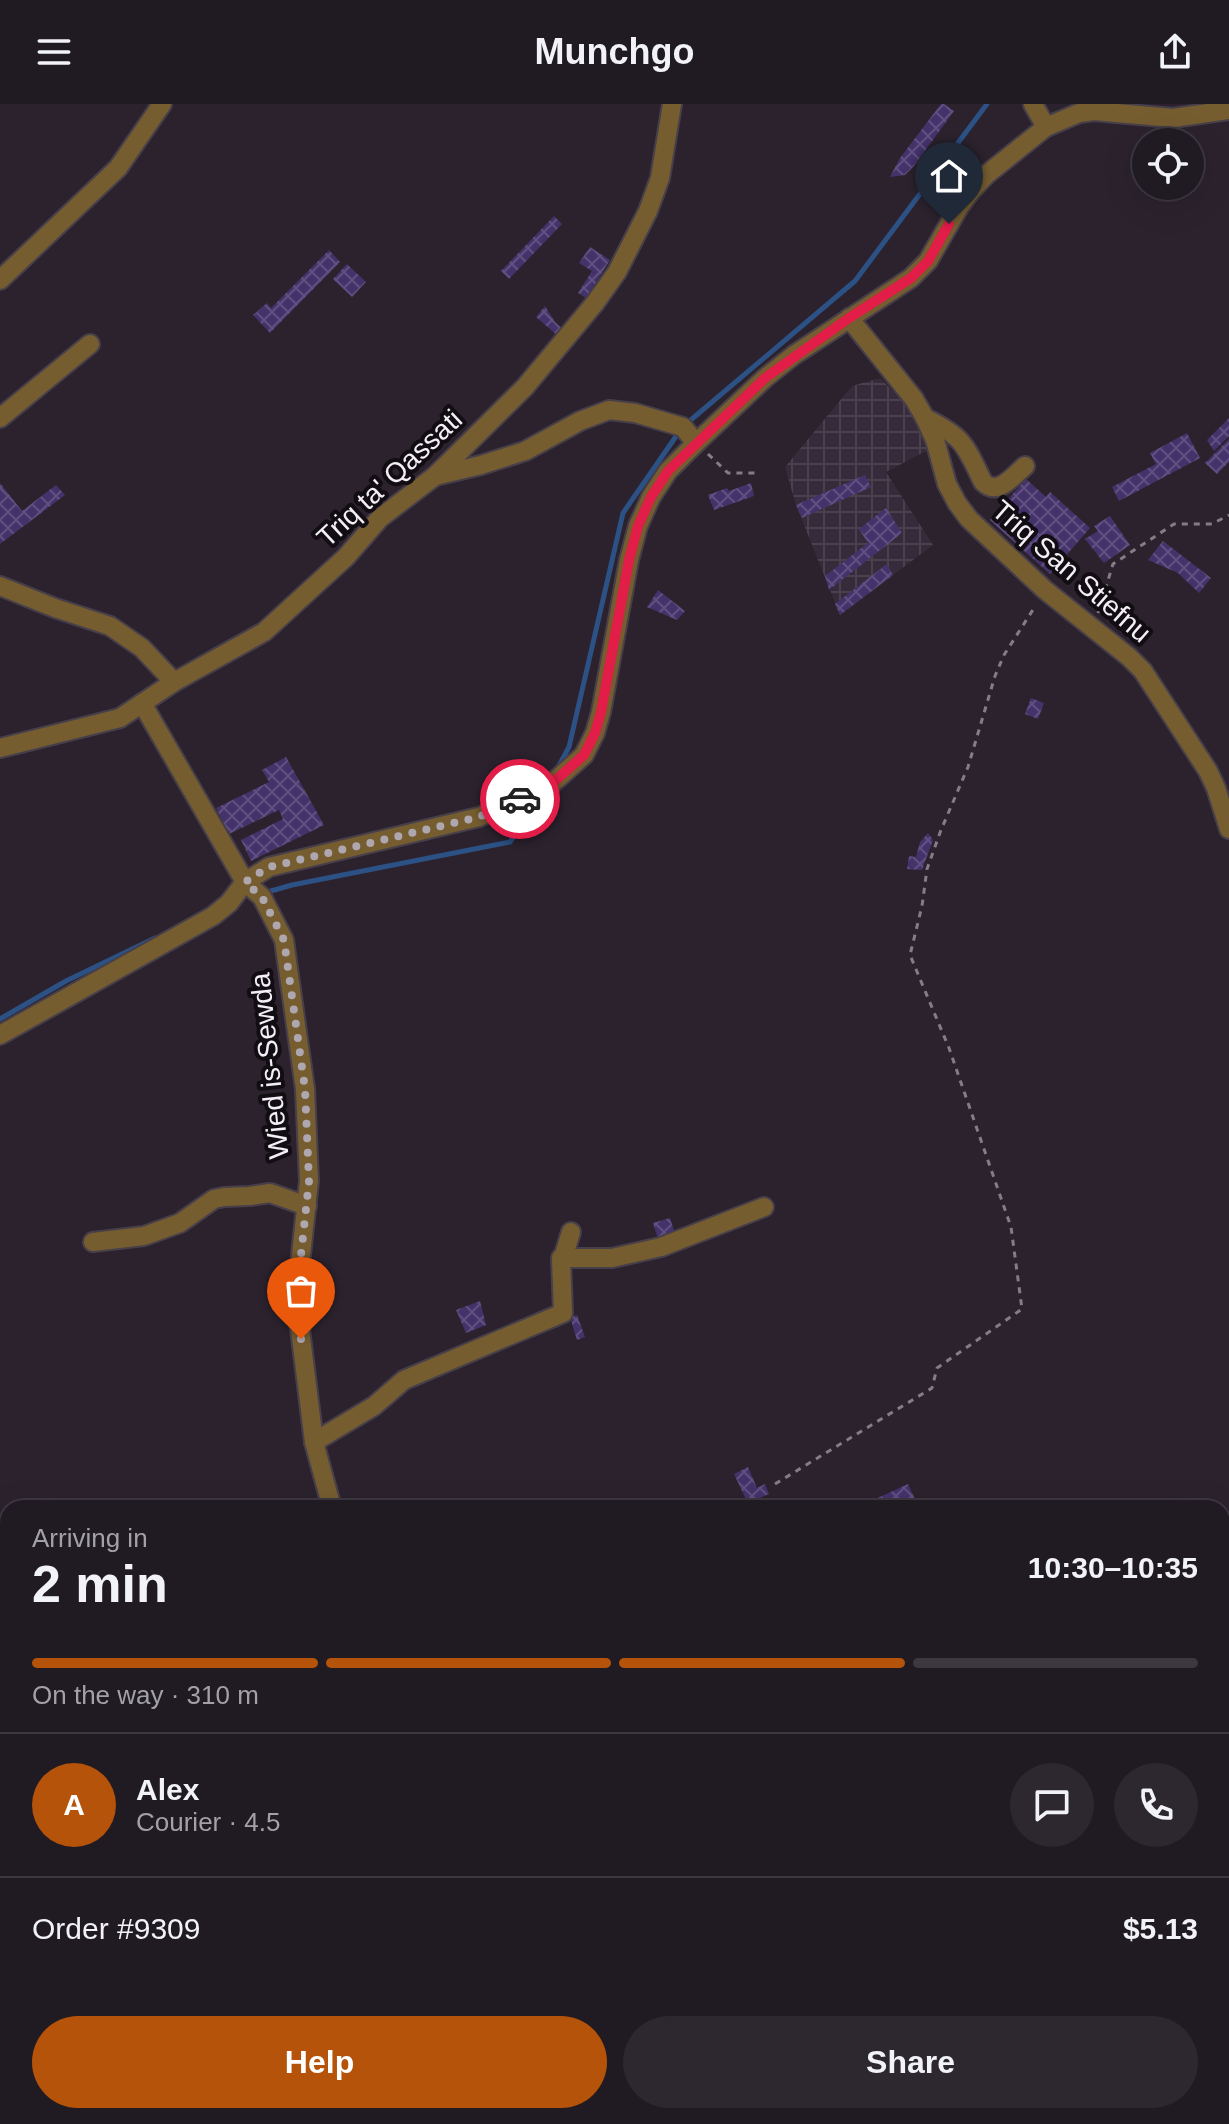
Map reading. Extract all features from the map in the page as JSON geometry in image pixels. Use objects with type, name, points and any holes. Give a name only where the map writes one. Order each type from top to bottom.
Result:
[{"type":"street","points":[[0,280],[118,168],[162,104]]},
{"type":"street","name":"Triq ta' Qassati","points":[[0,748],[120,718],[174,682],[264,632],[346,557],[380,518],[435,476],[525,387],[617,272],[648,211],[660,178],[672,104]]},
{"type":"street","points":[[1033,104],[1046,127]]},
{"type":"street","points":[[0,1035],[213,916],[229,903],[245,882],[269,867],[479,817],[548,787],[584,755],[595,733],[638,526],[651,497],[668,471],[696,443],[765,378],[911,278],[928,261],[971,191],[986,175],[1046,127],[1079,113],[1094,111],[1173,118],[1229,110]]},
{"type":"street","name":"Triq San Stiefnu","points":[[849,318],[914,399],[935,440],[947,484],[969,519],[1045,590],[1143,671],[1208,771],[1229,829]]},
{"type":"street","points":[[0,418],[90,344]]},
{"type":"street","points":[[435,476],[525,451],[580,421],[609,410],[635,413],[683,427],[696,443]]},
{"type":"street","points":[[925,418],[964,443],[988,487],[995,489],[1002,486],[1025,466]]},
{"type":"street","points":[[0,586],[110,626],[142,648],[174,682]]},
{"type":"street","name":"Wied is-Sewda","points":[[142,703],[245,882],[262,897],[284,940],[305,1089],[309,1181],[297,1292],[298,1313],[314,1442],[330,1500]]},
{"type":"street","points":[[93,1242],[144,1236],[180,1223],[214,1199],[224,1197],[270,1193],[307,1206]]},
{"type":"street","points":[[563,1258],[612,1258],[661,1247],[764,1207]]},
{"type":"street","points":[[314,1442],[374,1406],[404,1380],[563,1313],[561,1258],[571,1232]]},
{"type":"path","points":[[696,443],[728,473],[755,473]]},
{"type":"path","points":[[1093,628],[1113,564],[1174,524],[1212,524],[1229,515]]},
{"type":"path","points":[[775,1484],[932,1388],[937,1368],[1022,1309],[1011,1227],[949,1048],[910,955],[927,869],[968,767],[995,676],[1004,655],[1045,590]]},
{"type":"shaded area","points":[[880,378],[907,405],[930,449],[886,472],[933,545],[840,615],[796,505],[785,467],[852,386]]},
{"type":"building","points":[[941,104],[954,111],[914,166],[905,175],[890,177],[900,158]]},
{"type":"building","points":[[554,216],[562,224],[509,279],[501,271]]},
{"type":"building","points":[[590,247],[610,260],[586,298],[578,293],[592,271],[579,263]]},
{"type":"building","points":[[329,250],[340,262],[270,333],[253,315],[267,303],[271,308]]},
{"type":"building","points":[[347,264],[366,282],[352,297],[333,279]]},
{"type":"building","points":[[545,306],[565,331],[559,337],[536,317]]},
{"type":"building","points":[[1229,418],[1229,436],[1214,451],[1207,440]]},
{"type":"building","points":[[1187,433],[1200,458],[1119,501],[1112,487],[1156,464],[1150,453]]},
{"type":"building","points":[[1229,439],[1229,462],[1217,474],[1205,463]]},
{"type":"building","points":[[865,475],[871,487],[802,518],[796,505]]},
{"type":"building","points":[[1026,479],[1046,497],[1050,492],[1090,528],[1050,574],[990,520]]},
{"type":"building","points":[[0,483],[22,511],[56,485],[65,495],[0,544]]},
{"type":"building","points":[[751,483],[754,496],[714,510],[708,495]]},
{"type":"building","points":[[886,508],[902,533],[829,590],[825,576],[868,543],[859,529]]},
{"type":"building","points":[[1110,516],[1130,545],[1104,563],[1085,539],[1098,531],[1094,526]]},
{"type":"building","points":[[1163,541],[1211,578],[1199,593],[1178,573],[1148,560]]},
{"type":"building","points":[[887,564],[893,575],[840,615],[835,604]]},
{"type":"building","points":[[658,590],[685,611],[677,620],[647,607]]},
{"type":"building","points":[[1031,698],[1044,703],[1038,719],[1025,714]]},
{"type":"building","points":[[286,757],[324,825],[251,861],[241,840],[283,819],[279,810],[229,834],[216,808],[269,782],[262,770]]},
{"type":"building","points":[[928,833],[933,840],[922,870],[907,869],[909,856],[916,857],[920,842]]},
{"type":"building","points":[[670,1218],[675,1234],[658,1239],[653,1223]]},
{"type":"building","points":[[480,1301],[486,1325],[466,1333],[456,1310]]},
{"type":"building","points":[[577,1315],[585,1337],[577,1340],[570,1317]]},
{"type":"building","points":[[748,1467],[757,1488],[765,1484],[769,1494],[761,1500],[746,1500],[734,1474]]},
{"type":"building","points":[[908,1484],[915,1500],[873,1500]]},
{"type":"waterway","points":[[686,424],[855,281],[987,104]]},
{"type":"waterway","points":[[556,771],[569,747],[623,513],[679,432]]},
{"type":"waterway","points":[[264,893],[510,842],[541,797]]},
{"type":"waterway","points":[[0,1019],[66,981],[155,938]]},
{"type":"way so far","points":[[301,1339],[297,1292],[309,1181],[305,1089],[284,940],[262,897],[245,882],[269,867],[479,817],[520,799]]},
{"type":"route","points":[[520,799],[548,787],[584,755],[595,733],[638,526],[651,497],[668,471],[765,378],[794,355],[911,278],[928,261],[949,224]]}]
